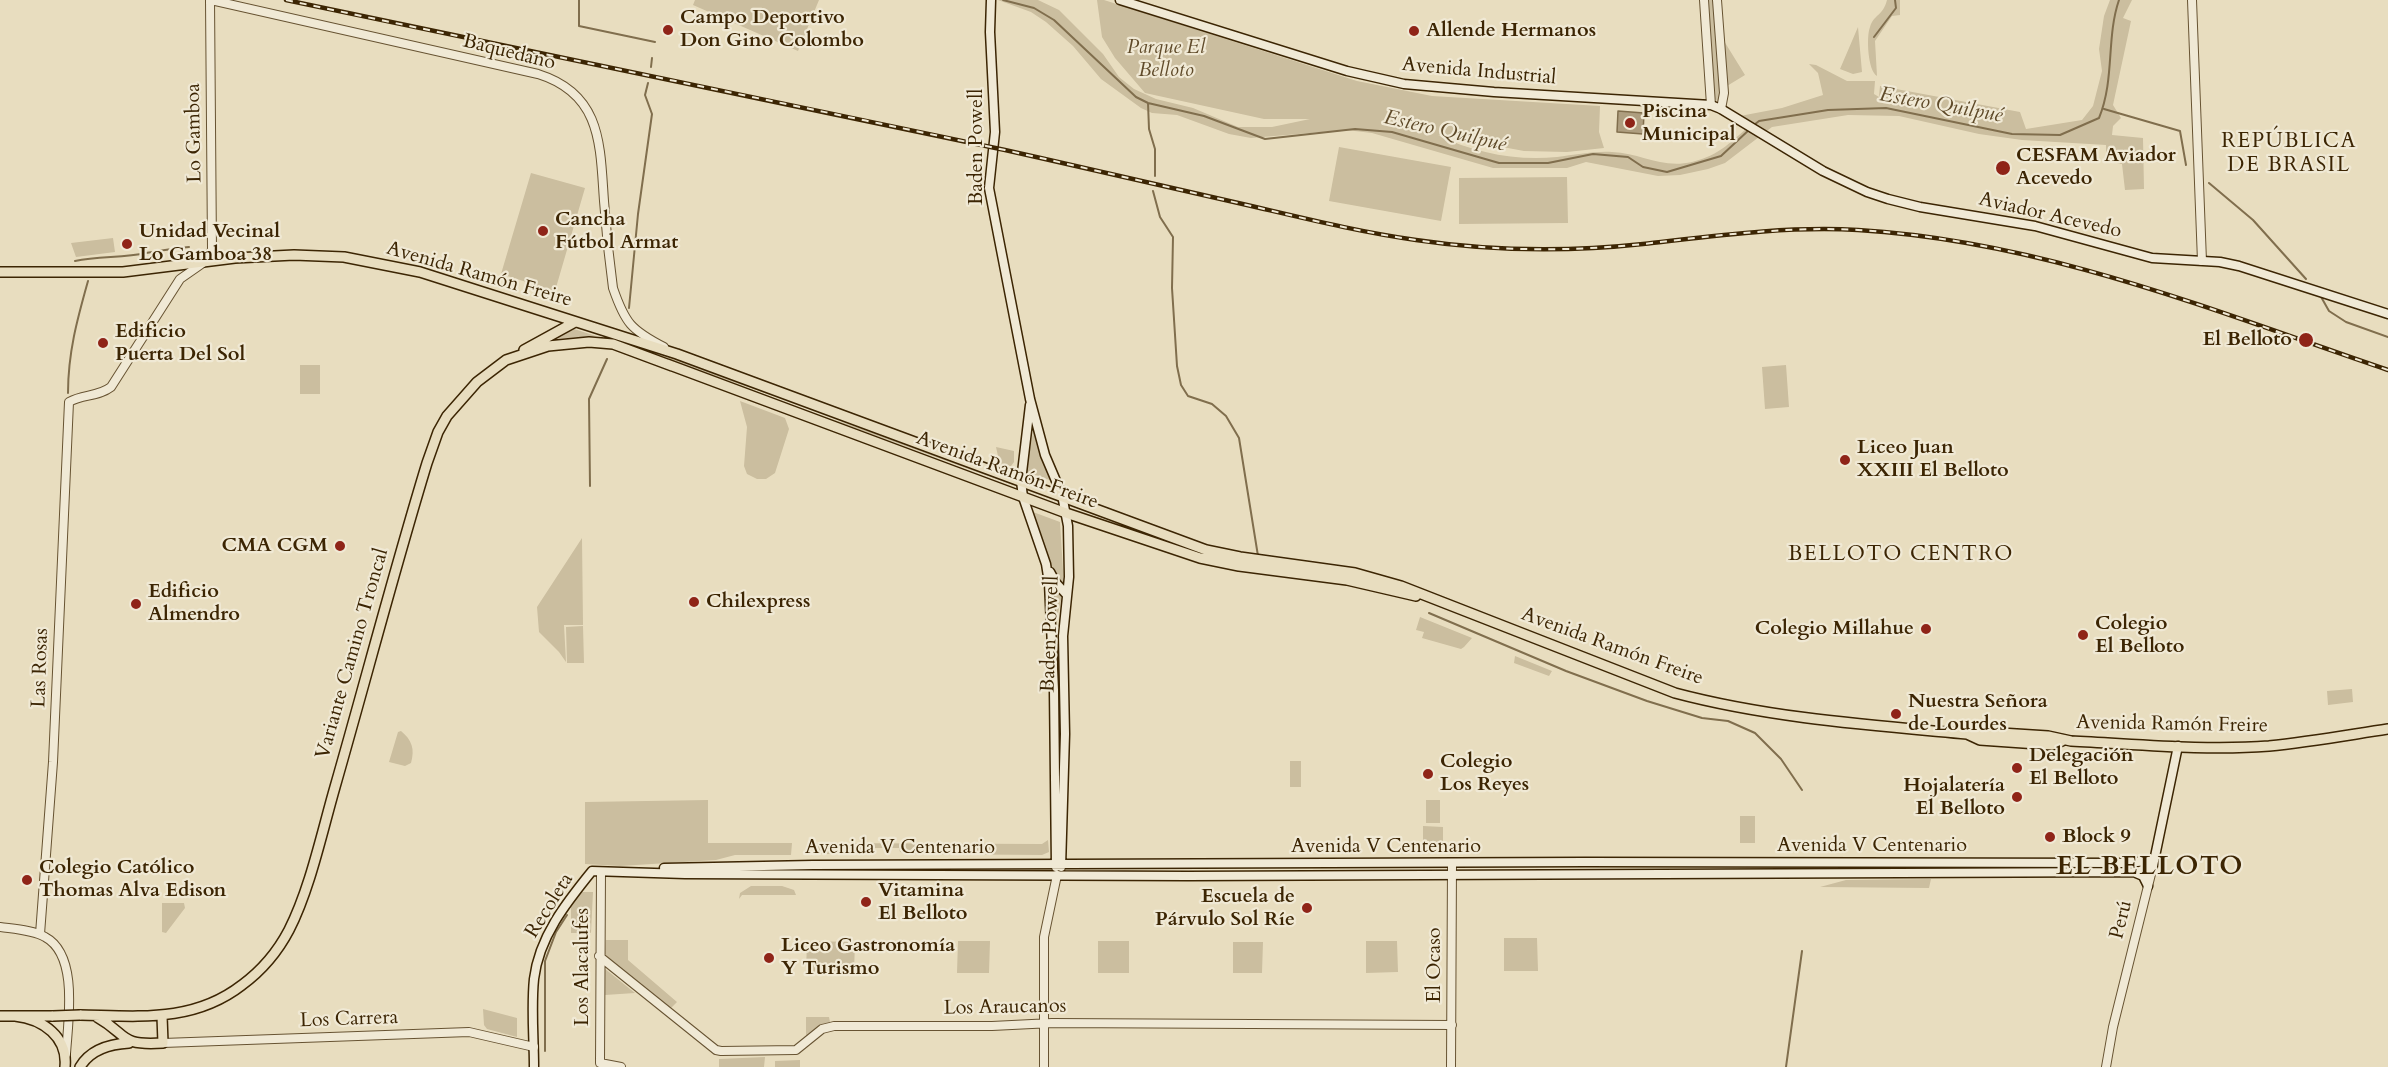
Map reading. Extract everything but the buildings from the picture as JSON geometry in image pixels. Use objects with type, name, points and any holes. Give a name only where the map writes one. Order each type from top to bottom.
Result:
[{"type":"main road","name":"Baden Powell","points":[[991,0],[995,132],[989,188],[1030,399],[1045,455],[1062,495],[1069,548],[1063,636],[1065,734],[1057,875]]},
{"type":"main road","name":"Avenida Industrial","points":[[1120,0],[1347,71],[1404,84],[1494,92],[1711,105],[1721,109]]},
{"type":"main road","name":"Aviador Acevedo","points":[[1721,109],[1823,171],[1867,192],[1888,199],[2035,226],[2152,258],[2239,266],[2388,315]]},
{"type":"main road","name":"Avenida Ramón Freire","points":[[0,272],[123,272],[247,257],[294,255],[369,261],[458,282],[677,354],[1062,495],[1199,548],[1226,555],[1354,573],[1401,586],[1675,693],[1708,702],[1781,714],[1967,735],[1980,740],[2052,745],[2058,739]]},
{"type":"main road","points":[[506,360],[575,322]]},
{"type":"main road","name":"Avenida Ramón Freire","points":[[589,326],[672,366],[1066,513],[1200,558],[1239,566],[1347,580],[1399,594],[1427,598]]},
{"type":"main road","name":"Variante Camino Troncal","points":[[0,1017],[162,1016],[206,1005],[243,985],[266,963],[288,932],[297,912],[358,710],[409,522],[438,432],[461,397],[506,360],[548,346],[589,342],[613,344],[672,366]]},
{"type":"main road","name":"Baden Powell","points":[[1030,399],[1021,481],[1023,497],[1046,564],[1051,611],[1056,686],[1059,864]]},
{"type":"main road","points":[[1239,566],[1249,561],[1261,560]]},
{"type":"main road","points":[[1046,564],[1056,583],[1067,595]]},
{"type":"main road","points":[[1065,673],[1056,686],[1065,734]]},
{"type":"main road","name":"Avenida Ramón Freire","points":[[1967,735],[1980,732],[2178,746],[2268,746],[2388,729]]},
{"type":"main road","name":"Perú","points":[[2153,863],[2178,746]]},
{"type":"main road","name":"Avenida V Centenario","points":[[618,872],[732,866],[1059,864],[2153,863]]},
{"type":"main road","name":"Avenida V Centenario","points":[[596,871],[1057,875],[2132,872],[2143,871],[2153,863]]},
{"type":"main road","name":"Recoleta","points":[[534,1067],[533,999],[538,960],[553,925],[596,871]]},
{"type":"main road","points":[[2132,872],[2143,876],[2148,886]]},
{"type":"main road","points":[[15,1016],[32,1019],[50,1029],[62,1046],[66,1064]]},
{"type":"main road","points":[[95,1016],[108,1023],[122,1038],[131,1043]]},
{"type":"main road","points":[[80,1067],[90,1055],[103,1048],[131,1043],[163,1043],[162,1016]]},
{"type":"street","name":"Lo Gamboa","points":[[203,263],[212,250],[213,238],[211,0]]},
{"type":"street","name":"Baquedano","points":[[211,0],[538,74],[555,80],[570,90],[588,111],[598,136],[613,288],[618,304],[632,328],[677,354]]},
{"type":"street","points":[[1704,0],[1711,105]]},
{"type":"street","points":[[1717,0],[1724,93],[1721,109]]},
{"type":"street","points":[[2192,0],[2202,261]]},
{"type":"street","name":"Las Rosas","points":[[40,934],[43,927],[54,762],[69,402],[104,393],[111,387],[180,279],[203,263]]},
{"type":"street","name":"Perú","points":[[2106,1067],[2113,1027],[2153,863]]},
{"type":"street","name":"El Ocaso","points":[[1451,1067],[1452,864]]},
{"type":"street","name":"Los Alacalufes","points":[[596,871],[600,1063],[621,1067]]},
{"type":"street","name":"Baden Powell","points":[[1044,1067],[1044,937],[1057,875]]},
{"type":"street","points":[[0,927],[40,934],[58,947],[67,965],[66,1064]]},
{"type":"street","name":"Los Araucanos","points":[[599,956],[716,1050],[721,1051],[796,1050],[822,1029],[834,1026],[1452,1025]]},
{"type":"street","name":"Los Carrera","points":[[163,1043],[469,1032],[534,1047]]},
{"type":"green space","points":[[695,0],[819,0],[798,51],[693,5]]},
{"type":"green space","name":"Parque El Belloto","points":[[998,0],[1038,0],[1059,10],[1103,54],[1119,77],[1134,89],[1156,99],[1193,108],[1238,127],[1272,127],[1310,119],[1264,119],[1145,93],[1115,58],[1102,37],[1097,0],[1104,0],[1357,81],[1432,96],[1600,106],[1599,132],[1604,148],[1567,152],[1524,151],[1438,135],[1466,147],[1526,158],[1612,152],[1670,164],[1681,164],[1711,155],[1753,123],[1740,116],[1782,108],[1823,95],[1818,73],[1809,64],[1816,65],[1847,81],[1875,81],[1874,94],[1879,97],[1880,86],[2020,112],[2026,129],[2082,120],[2093,106],[2102,71],[2099,49],[2104,16],[2110,0],[2132,0],[2123,18],[2131,21],[2113,105],[2121,118],[2113,126],[2112,135],[2143,138],[2144,189],[2125,190],[2122,164],[2106,161],[2106,145],[2022,140],[1979,134],[1899,116],[1848,115],[1772,127],[1725,163],[1680,175],[1658,176],[1586,162],[1567,168],[1493,168],[1372,133],[1346,130],[1251,138],[1229,134],[1177,115],[1152,113],[1141,108],[1101,79],[1073,46],[1046,22],[1031,12]]},
{"type":"green space","points":[[1706,0],[1713,0],[1721,98],[1718,102],[1714,98]]},
{"type":"green space","points":[[1887,0],[1900,0],[1900,15],[1892,16],[1875,41],[1877,76],[1870,61],[1869,32]]},
{"type":"green space","points":[[1858,27],[1862,72],[1853,74],[1840,69]]},
{"type":"green space","points":[[1724,41],[1745,75],[1727,86]]},
{"type":"green space","points":[[1339,147],[1451,167],[1441,221],[1329,201]]},
{"type":"green space","name":"Cancha Fútbol Armat","points":[[531,173],[585,188],[555,291],[501,274]]},
{"type":"green space","points":[[1567,177],[1568,223],[1459,224],[1459,178]]},
{"type":"green space","points":[[113,238],[115,252],[76,257],[71,243]]},
{"type":"green space","points":[[574,329],[596,336],[553,339]]},
{"type":"green space","points":[[636,344],[792,400],[792,402],[659,357],[635,346]]},
{"type":"green space","points":[[300,365],[320,365],[320,394],[300,394]]},
{"type":"green space","points":[[1786,365],[1789,407],[1765,409],[1762,367]]},
{"type":"green space","points":[[740,401],[785,418],[789,429],[775,473],[766,479],[757,479],[747,474],[744,466],[747,427]]},
{"type":"green space","points":[[825,417],[906,443],[1013,482],[1013,485]]},
{"type":"green space","points":[[1033,432],[1036,432],[1050,480],[1026,472]]},
{"type":"green space","points":[[996,447],[1014,451],[1014,462],[1011,466],[1000,465]]},
{"type":"green space","points":[[1033,512],[1060,522],[1064,587],[1049,562]]},
{"type":"green space","points":[[582,538],[583,625],[564,625],[566,662],[539,632],[537,607]]},
{"type":"green space","points":[[1054,588],[1062,595],[1055,627]]},
{"type":"green space","points":[[1420,617],[1472,638],[1461,649],[1422,638],[1424,632],[1416,630]]},
{"type":"green space","points":[[583,626],[584,663],[567,663],[566,627]]},
{"type":"green space","points":[[1515,656],[1552,671],[1549,676],[1514,663]]},
{"type":"green space","points":[[2352,689],[2353,702],[2328,705],[2327,691]]},
{"type":"green space","points":[[401,731],[410,741],[413,753],[411,763],[405,766],[389,762],[398,732]]},
{"type":"green space","points":[[1290,761],[1301,761],[1301,787],[1290,787]]},
{"type":"green space","points":[[708,800],[708,843],[792,843],[791,855],[735,855],[716,860],[620,866],[585,864],[585,802]]},
{"type":"green space","points":[[1426,800],[1440,800],[1440,823],[1426,823]]},
{"type":"green space","points":[[1740,816],[1755,816],[1755,843],[1740,843]]},
{"type":"green space","points":[[1423,826],[1443,827],[1443,845],[1423,845]]},
{"type":"green space","points":[[1048,840],[1049,852],[1042,855],[916,854],[900,852],[899,848],[872,848],[872,851],[851,854],[815,854],[815,843],[1042,844]]},
{"type":"green space","points":[[814,867],[951,868],[931,871],[812,870]]},
{"type":"green space","points":[[1931,879],[1929,888],[1820,887],[1846,880]]},
{"type":"green space","points":[[751,886],[782,886],[794,890],[796,895],[742,895],[739,899],[740,893]]},
{"type":"green space","points":[[581,892],[593,892],[591,933],[571,933],[571,907]]},
{"type":"green space","points":[[162,903],[184,903],[185,908],[166,933],[162,932]]},
{"type":"green space","points":[[1504,938],[1537,938],[1538,971],[1504,971]]},
{"type":"green space","points":[[606,940],[628,940],[628,960],[677,1002],[671,1008],[610,959],[605,954]]},
{"type":"green space","points":[[807,941],[855,942],[854,972],[806,972]]},
{"type":"green space","points":[[958,941],[990,941],[989,973],[957,973]]},
{"type":"green space","points":[[1098,941],[1129,941],[1129,973],[1098,973]]},
{"type":"green space","points":[[1366,941],[1397,941],[1398,972],[1366,973]]},
{"type":"green space","points":[[1233,942],[1263,942],[1262,973],[1233,973]]},
{"type":"green space","points":[[604,968],[635,993],[605,995]]},
{"type":"green space","points":[[483,1009],[517,1018],[517,1037],[487,1029],[484,1025]]},
{"type":"green space","points":[[806,1017],[829,1017],[830,1022],[819,1025],[806,1037]]},
{"type":"green space","points":[[765,1057],[764,1067],[719,1067],[719,1059]]},
{"type":"green space","points":[[800,1060],[800,1067],[775,1067],[775,1061]]},
{"type":"shaded area","name":"Piscina Municipal","points":[[1618,111],[1644,113],[1643,134],[1617,132]]},
{"type":"waterway","points":[[579,0],[579,26],[655,42]]},
{"type":"waterway","name":"Estero Quilpué","points":[[1003,0],[1034,8],[1054,20],[1136,97],[1148,103],[1204,116],[1265,139],[1355,129],[1392,132],[1499,163],[1548,163],[1593,154],[1628,157],[1643,167],[1667,172],[1721,156],[1750,129]]},
{"type":"waterway","points":[[1874,37],[1896,8],[1895,0]]},
{"type":"waterway","name":"Estero Quilpué","points":[[1754,125],[1759,121],[1828,110],[1886,108],[2012,134],[2060,135],[2099,118],[2107,88],[2115,14],[2119,0]]},
{"type":"waterway","points":[[651,67],[652,58]]},
{"type":"waterway","points":[[629,308],[638,214],[652,114],[645,95],[648,83]]},
{"type":"waterway","points":[[1148,103],[1149,129],[1155,149],[1155,176]]},
{"type":"waterway","points":[[2104,109],[2180,131],[2186,165]]},
{"type":"waterway","points":[[2209,183],[2253,220],[2306,279]]},
{"type":"waterway","points":[[1153,191],[1160,217],[1173,237],[1172,288],[1177,366],[1181,385],[1188,396],[1212,404],[1226,416],[1239,438],[1258,556]]},
{"type":"waterway","points":[[75,261],[189,247]]},
{"type":"waterway","points":[[68,393],[71,350],[88,281]]},
{"type":"waterway","points":[[2320,295],[2329,311],[2346,322],[2388,337]]},
{"type":"waterway","points":[[590,486],[589,399],[607,359]]},
{"type":"waterway","points":[[1429,613],[1566,671],[1647,701],[1702,718],[1728,721],[1755,733],[1781,759],[1802,790]]},
{"type":"waterway","points":[[545,1051],[545,961],[556,932],[567,915]]},
{"type":"waterway","points":[[1786,1067],[1802,951]]},
{"type":"railway","points":[[286,0],[1005,150],[1331,224],[1416,240],[1501,248],[1558,249],[1615,247],[1750,232],[1831,229],[1927,237],[1995,248],[2128,282],[2388,370]]},
{"type":"place","name":"Campo Deportivo Don Gino Colombo","points":[[668,30]]},
{"type":"place","name":"Allende Hermanos","points":[[1414,31]]},
{"type":"place","name":"Piscina Municipal","points":[[1630,123]]},
{"type":"place","name":"CESFAM Aviador Acevedo","points":[[2003,168]]},
{"type":"place","name":"Cancha Fútbol Armat","points":[[543,231]]},
{"type":"place","name":"Unidad Vecinal Lo Gamboa 38","points":[[127,244]]},
{"type":"place","name":"El Belloto","points":[[2306,340]]},
{"type":"place","name":"Edificio Puerta Del Sol","points":[[103,343]]},
{"type":"place","name":"Liceo Juan XXIII El Belloto","points":[[1845,460]]},
{"type":"place","name":"CMA CGM","points":[[340,546]]},
{"type":"place","name":"Chilexpress","points":[[694,602]]},
{"type":"place","name":"Edificio Almendro","points":[[136,604]]},
{"type":"place","name":"Colegio Millahue","points":[[1926,629]]},
{"type":"place","name":"Colegio El Belloto","points":[[2083,635]]},
{"type":"place","name":"Nuestra Señora de Lourdes","points":[[1896,714]]},
{"type":"place","name":"Delegación El Belloto","points":[[2017,768]]},
{"type":"place","name":"Colegio Los Reyes","points":[[1428,774]]},
{"type":"place","name":"Hojalatería El Belloto","points":[[2017,797]]},
{"type":"place","name":"Block 9","points":[[2050,837]]},
{"type":"place","name":"Colegio Católico Thomas Alva Edison","points":[[27,880]]},
{"type":"place","name":"Vitamina El Belloto","points":[[866,902]]},
{"type":"place","name":"Escuela de Párvulo Sol Ríe","points":[[1307,908]]},
{"type":"place","name":"Liceo Gastronomía Y Turismo","points":[[769,958]]},
{"type":"district","name":"REPÚBLICA DE BRASIL","points":[[2289,154]]},
{"type":"district","name":"BELLOTO CENTRO","points":[[1901,555]]},
{"type":"district","name":"EL BELLOTO","points":[[2150,868]]}]
